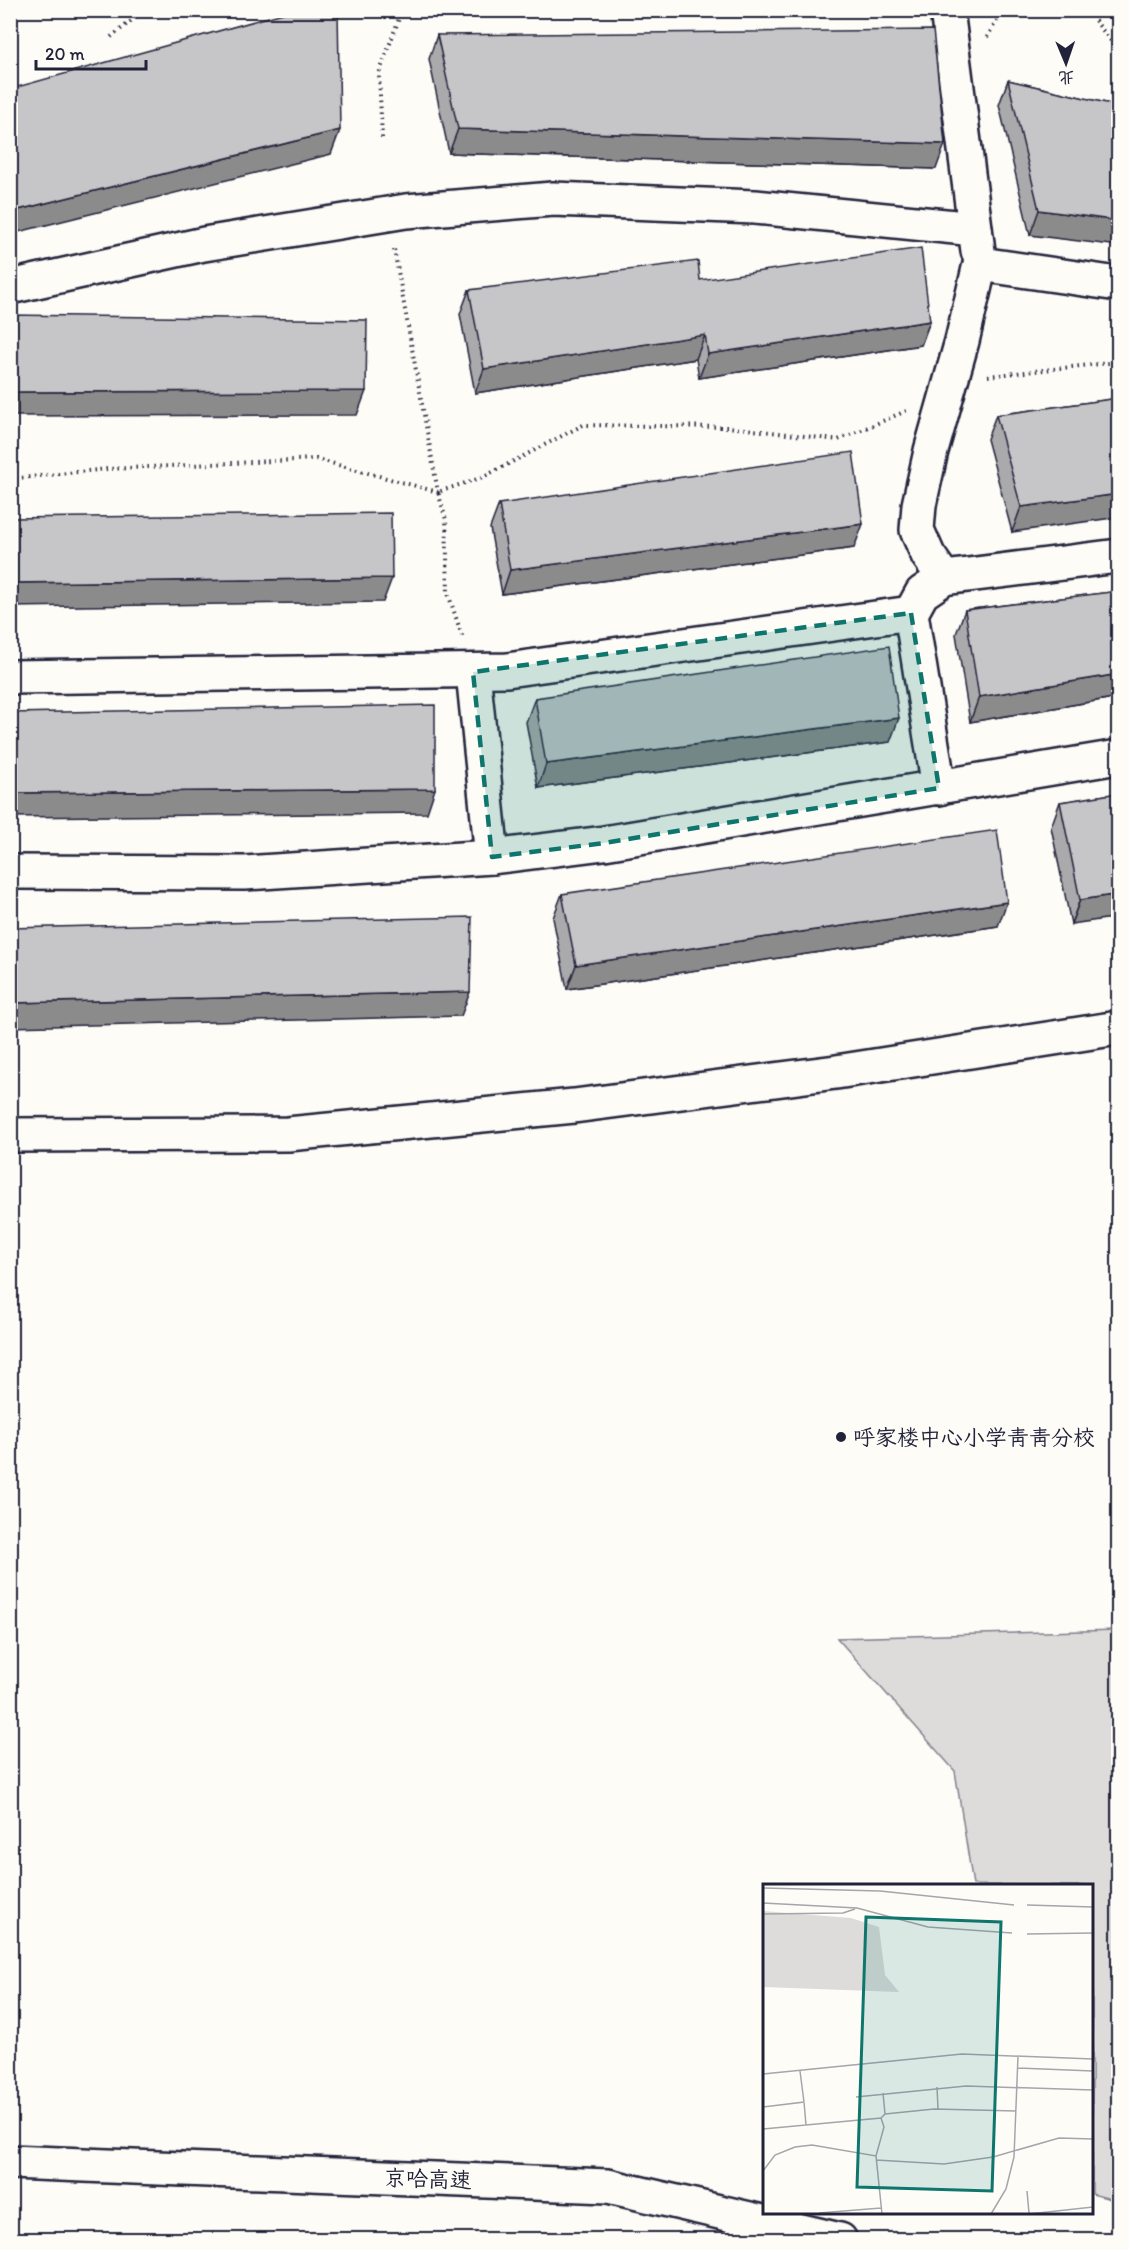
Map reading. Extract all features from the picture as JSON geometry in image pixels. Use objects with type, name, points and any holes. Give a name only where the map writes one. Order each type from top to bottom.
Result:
[{"type":"main road","points":[[944,578],[928,555],[917,530],[931,451],[980,264],[947,10]]},
{"type":"main road","points":[[10,287],[204,244],[387,214],[553,199],[755,207],[975,229]]},
{"type":"main road","points":[[980,264],[1119,284]]},
{"type":"main road","points":[[939,788],[911,614],[921,593],[944,578],[1119,556]]},
{"type":"main road","points":[[10,677],[507,670],[911,614]]},
{"type":"main road","points":[[473,672],[492,856]]},
{"type":"main road","points":[[10,873],[245,873],[492,856],[604,843],[1119,757]]},
{"type":"main road","points":[[10,1135],[300,1133],[608,1102],[836,1072],[1119,1028]]},
{"type":"main road","name":"京哈高速","points":[[10,2162],[608,2186],[840,2240]]},
{"type":"path","points":[[111,37],[145,10]]},
{"type":"path","points":[[1076,10],[1089,13],[1119,50]]},
{"type":"path","points":[[382,138],[379,74],[401,11]]},
{"type":"path","points":[[387,214],[438,492],[446,519],[448,593],[473,672]]},
{"type":"path","points":[[10,479],[107,470],[316,459],[438,492],[483,477],[583,425],[728,427],[838,440],[988,376],[1119,362]]},
{"type":"highlighted area","points":[[911,613],[939,788],[604,843],[492,857],[473,672]]},
{"type":"shaded area","points":[[1118,1630],[1118,2201],[1093,2194],[1093,1884],[973,1884],[955,1771],[837,1638]]},
{"type":"building","points":[[294,10],[338,10],[340,130],[10,212],[10,89]]},
{"type":"building","points":[[933,30],[945,144],[458,129],[437,35]]},
{"type":"building","points":[[1008,80],[1119,106],[1119,221],[1039,210]]},
{"type":"building","points":[[921,248],[930,321],[708,354],[705,335],[484,369],[469,290],[698,261],[700,280]]},
{"type":"building","points":[[10,315],[367,320],[366,391],[10,392]]},
{"type":"building","points":[[1119,398],[1119,494],[1021,507],[996,415]]},
{"type":"building","points":[[853,452],[863,524],[510,570],[499,504]]},
{"type":"building","points":[[391,513],[392,578],[10,583],[10,518]]},
{"type":"building","points":[[1119,591],[1119,674],[979,697],[965,610]]},
{"type":"building","points":[[889,646],[899,718],[546,764],[535,698]]},
{"type":"building","points":[[435,705],[435,789],[10,793],[10,713]]},
{"type":"building","points":[[1119,793],[1119,894],[1080,900],[1060,802]]},
{"type":"building","points":[[997,830],[1007,902],[576,965],[562,894]]},
{"type":"building","points":[[472,917],[470,992],[10,1003],[10,928]]},
{"type":"place","name":"呼家楼中心小学青青分校","points":[[841,1437]]}]
